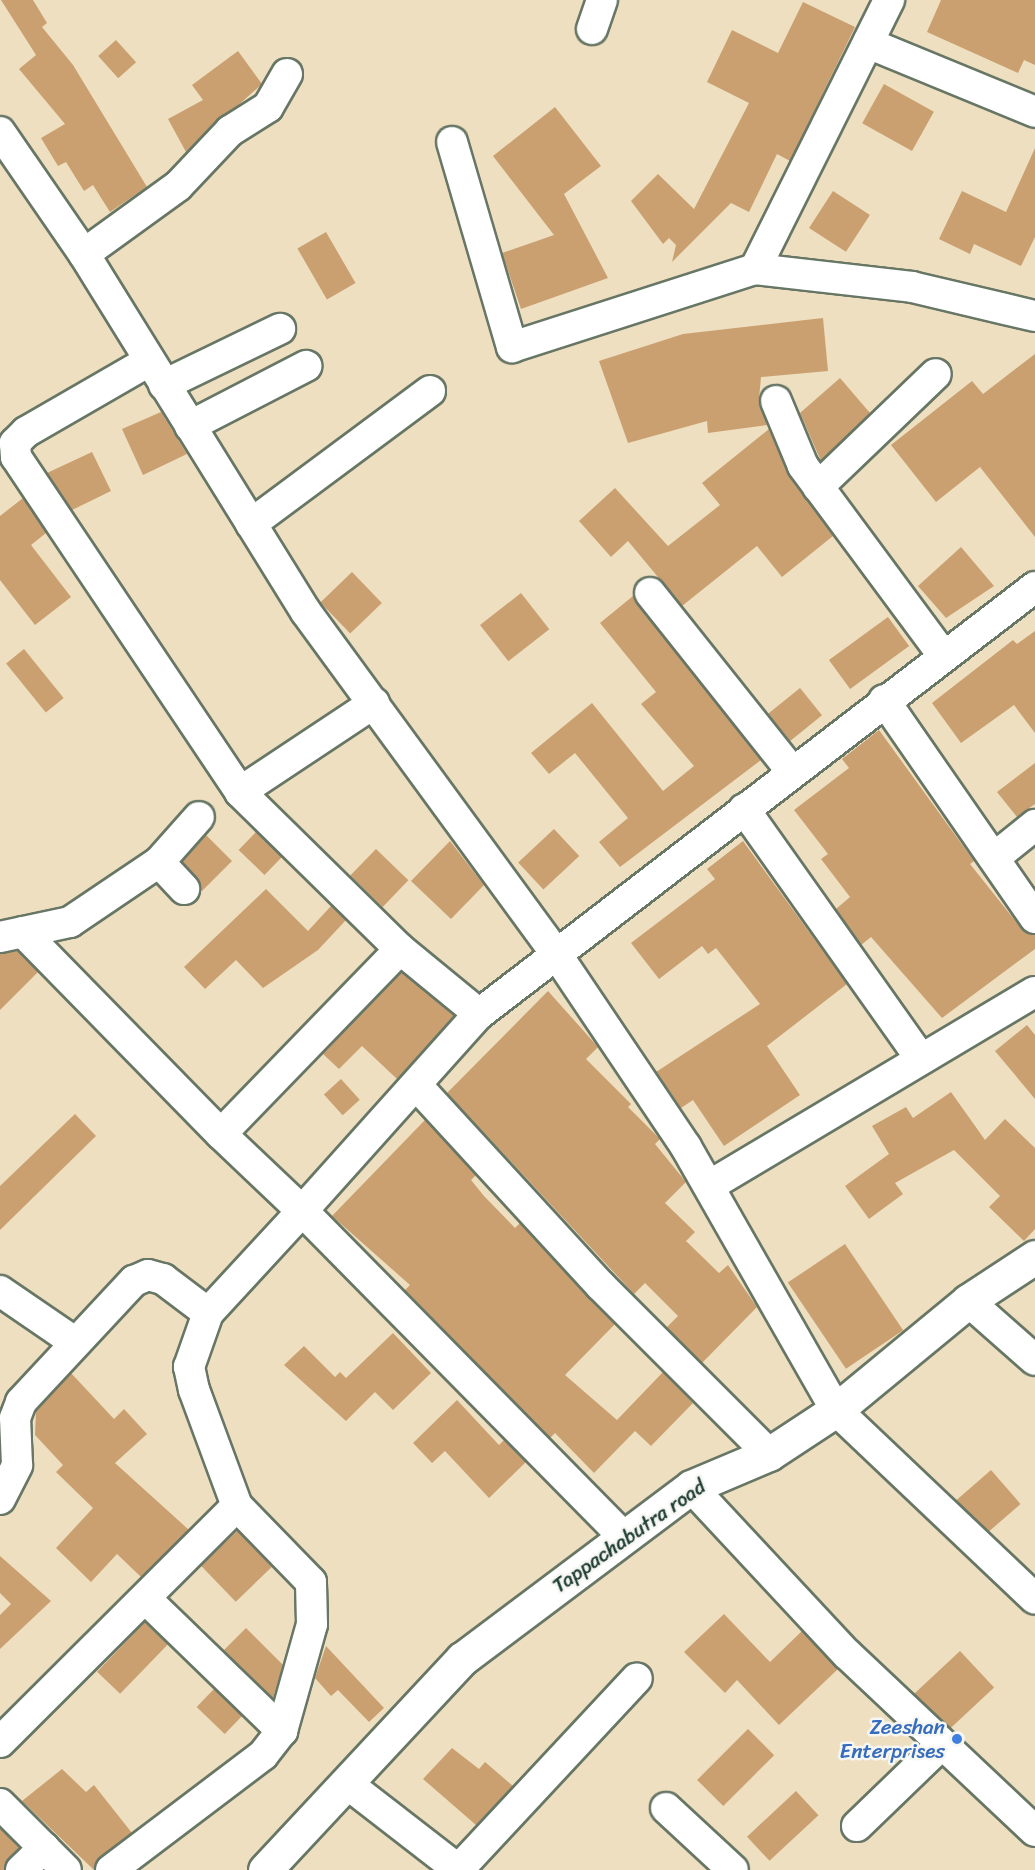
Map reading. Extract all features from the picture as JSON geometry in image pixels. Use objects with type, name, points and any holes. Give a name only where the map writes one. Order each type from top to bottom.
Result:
[{"type":"main road","name":"Tappachabutra road","points":[[266,1870],[349,1785],[462,1659],[622,1535],[691,1487],[769,1454],[836,1410],[968,1300],[1035,1257]]},
{"type":"street","points":[[592,29],[602,0]]},
{"type":"street","points":[[755,269],[890,0]]},
{"type":"street","points":[[868,43],[1035,112]]},
{"type":"street","points":[[84,255],[178,186],[230,131],[268,107],[287,74]]},
{"type":"street","points":[[0,132],[84,255],[306,612],[557,955],[709,1186],[836,1410],[1035,1599]]},
{"type":"street","points":[[452,142],[512,348],[755,269],[912,287],[1035,316]]},
{"type":"street","points":[[280,329],[157,373],[26,432],[15,443],[16,457],[240,792],[400,949],[479,1014]]},
{"type":"street","points":[[190,426],[306,366]]},
{"type":"street","points":[[818,487],[936,374]]},
{"type":"street","points":[[251,524],[430,391]]},
{"type":"street","points":[[776,401],[803,466],[943,655]]},
{"type":"street","points":[[111,1870],[263,1755],[282,1731],[315,1597],[298,1566],[237,1506],[189,1367],[208,1313],[418,1087],[479,1014],[791,770],[1035,587]]},
{"type":"street","points":[[650,593],[791,770]]},
{"type":"street","points":[[884,700],[1035,918]]},
{"type":"street","points":[[240,792],[374,704]]},
{"type":"street","points":[[744,809],[920,1058]]},
{"type":"street","points":[[11,935],[70,922],[159,862],[199,817]]},
{"type":"street","points":[[994,858],[1035,825]]},
{"type":"street","points":[[159,862],[184,889]]},
{"type":"street","points":[[11,935],[302,1211],[622,1535]]},
{"type":"street","points":[[221,1134],[400,949]]},
{"type":"street","points":[[709,1186],[920,1058],[1035,993]]},
{"type":"street","points":[[418,1087],[601,1286],[769,1454]]},
{"type":"street","points":[[0,1499],[17,1465],[15,1418],[21,1402],[73,1341],[134,1281],[148,1275],[163,1279],[208,1313]]},
{"type":"street","points":[[0,1291],[73,1341]]},
{"type":"street","points":[[968,1300],[1035,1360]]},
{"type":"street","points":[[691,1487],[847,1654],[1035,1831]]},
{"type":"street","points":[[0,1742],[148,1601],[237,1506]]},
{"type":"street","points":[[148,1601],[282,1731]]},
{"type":"street","points":[[349,1785],[457,1869],[637,1678]]},
{"type":"street","points":[[857,1826],[941,1744]]},
{"type":"street","points":[[0,1804],[66,1870]]},
{"type":"street","points":[[666,1808],[724,1867]]},
{"type":"street","points":[[21,1870],[44,1848]]},
{"type":"building","points":[[1,0],[33,0],[47,23],[42,27],[73,65],[147,187],[110,212],[93,185],[84,191],[66,162],[58,166],[41,138],[65,124],[19,69],[36,55]]},
{"type":"building","points":[[941,0],[1035,0],[1035,65],[1024,60],[1018,73],[927,32]]},
{"type":"building","points":[[803,2],[855,27],[790,161],[777,154],[749,212],[731,203],[672,262],[676,245],[669,238],[663,244],[631,201],[658,174],[694,209],[749,103],[707,82],[732,30],[778,53]]},
{"type":"building","points":[[116,40],[136,62],[118,78],[98,56]]},
{"type":"building","points":[[238,51],[262,84],[186,152],[168,119],[203,100],[192,85]]},
{"type":"building","points":[[884,84],[934,112],[912,151],[862,123]]},
{"type":"building","points":[[555,107],[601,166],[564,194],[608,278],[521,309],[502,253],[554,235],[493,156]]},
{"type":"building","points":[[1035,148],[1035,237],[1021,266],[974,244],[970,254],[939,239],[962,191],[1006,212]]},
{"type":"building","points":[[833,191],[870,215],[846,252],[809,228]]},
{"type":"building","points":[[326,232],[356,283],[327,300],[297,248]]},
{"type":"building","points":[[823,318],[828,371],[761,377],[759,399],[767,425],[708,433],[707,421],[628,443],[599,361],[683,334]]},
{"type":"building","points":[[1035,354],[1035,537],[980,467],[936,502],[891,445],[972,381],[983,394]]},
{"type":"building","points":[[840,378],[870,413],[821,461],[800,413]]},
{"type":"building","points":[[161,412],[187,454],[143,475],[122,429]]},
{"type":"building","points":[[769,429],[789,476],[833,536],[782,577],[757,546],[682,606],[628,541],[611,557],[579,521],[615,488],[668,546],[720,505],[702,483]]},
{"type":"building","points":[[92,452],[111,491],[72,510],[47,473]]},
{"type":"building","points":[[23,498],[46,533],[31,545],[71,597],[35,625],[0,580],[0,516]]},
{"type":"building","points":[[961,547],[994,586],[946,618],[918,586]]},
{"type":"building","points":[[352,572],[382,603],[350,633],[320,603]]},
{"type":"building","points":[[521,593],[549,629],[508,661],[480,625]]},
{"type":"building","points":[[633,596],[761,760],[620,867],[599,842],[628,818],[575,753],[549,774],[531,753],[592,703],[663,791],[694,766],[641,704],[656,692],[600,623]]},
{"type":"building","points":[[888,617],[909,646],[850,689],[829,660]]},
{"type":"building","points":[[1035,631],[1035,733],[1014,705],[961,743],[932,703],[1013,640],[1017,644]]},
{"type":"building","points":[[24,649],[64,698],[46,712],[6,663]]},
{"type":"building","points":[[800,688],[822,715],[790,741],[768,714]]},
{"type":"building","points":[[879,730],[974,861],[970,864],[1021,928],[1035,935],[1035,949],[942,1018],[871,937],[861,945],[836,909],[850,897],[821,859],[828,854],[794,810],[849,768],[842,759]]},
{"type":"building","points":[[1035,763],[1035,804],[1017,817],[997,792]]},
{"type":"building","points":[[554,829],[579,856],[543,889],[518,862]]},
{"type":"building","points":[[256,832],[282,857],[265,875],[239,850]]},
{"type":"building","points":[[206,835],[232,861],[202,891],[182,862]]},
{"type":"building","points":[[450,841],[484,885],[451,919],[411,881]]},
{"type":"building","points":[[743,841],[847,984],[767,1046],[800,1095],[724,1146],[693,1100],[681,1108],[656,1072],[760,1004],[716,948],[708,954],[702,946],[659,979],[631,943],[715,879],[707,869]]},
{"type":"building","points":[[376,849],[408,880],[383,907],[350,876]]},
{"type":"building","points":[[266,889],[308,931],[331,906],[346,920],[318,950],[263,988],[236,960],[205,989],[184,967]]},
{"type":"building","points":[[17,951],[38,972],[0,1010],[0,954]]},
{"type":"building","points":[[401,972],[454,1016],[397,1079],[362,1046],[339,1069],[323,1054]]},
{"type":"building","points":[[548,991],[598,1047],[586,1059],[631,1104],[628,1107],[660,1139],[655,1144],[686,1182],[665,1203],[695,1232],[686,1241],[719,1273],[728,1265],[757,1307],[702,1363],[667,1327],[678,1316],[645,1283],[634,1294],[447,1093]]},
{"type":"building","points":[[1027,1025],[1035,1035],[1035,1099],[995,1051]]},
{"type":"building","points":[[341,1079],[360,1100],[343,1115],[324,1094]]},
{"type":"building","points":[[951,1092],[985,1140],[1005,1119],[1035,1148],[1035,1229],[1024,1241],[989,1207],[1000,1196],[954,1150],[895,1183],[903,1194],[869,1219],[845,1186],[889,1154],[872,1126],[906,1107],[913,1118]]},
{"type":"building","points":[[75,1114],[96,1136],[0,1230],[0,1186]]},
{"type":"building","points":[[425,1120],[476,1175],[471,1180],[484,1196],[515,1228],[520,1223],[615,1324],[565,1375],[617,1420],[663,1372],[693,1403],[651,1446],[635,1431],[594,1473],[555,1433],[550,1438],[405,1290],[410,1285],[332,1216]]},
{"type":"building","points":[[845,1244],[903,1330],[846,1369],[788,1283]]},
{"type":"building","points":[[393,1333],[431,1373],[393,1410],[375,1392],[346,1421],[284,1365],[304,1346],[335,1377],[340,1372],[346,1378]]},
{"type":"building","points":[[71,1373],[114,1419],[124,1409],[147,1434],[115,1463],[189,1530],[141,1577],[117,1554],[91,1582],[56,1548],[93,1508],[56,1472],[63,1465],[35,1435],[36,1411]]},
{"type":"building","points":[[457,1400],[499,1445],[504,1440],[526,1462],[489,1498],[445,1451],[432,1463],[413,1443]]},
{"type":"building","points":[[991,1470],[1021,1504],[986,1534],[956,1500]]},
{"type":"building","points":[[237,1531],[272,1567],[236,1602],[201,1566]]},
{"type":"building","points":[[0,1556],[51,1601],[0,1649],[0,1615],[11,1604],[0,1593]]},
{"type":"building","points":[[724,1614],[770,1662],[802,1631],[838,1669],[779,1725],[737,1680],[725,1693],[684,1652]]},
{"type":"building","points":[[145,1622],[168,1644],[120,1694],[97,1672]]},
{"type":"building","points":[[246,1628],[283,1665],[273,1698],[224,1650]]},
{"type":"building","points":[[326,1646],[384,1708],[369,1722],[338,1690],[331,1696],[315,1678]]},
{"type":"building","points":[[960,1651],[994,1688],[948,1731],[914,1694]]},
{"type":"building","points":[[214,1689],[242,1716],[225,1734],[197,1707]]},
{"type":"building","points":[[748,1729],[774,1755],[723,1806],[697,1780]]},
{"type":"building","points":[[452,1748],[479,1769],[485,1762],[513,1786],[476,1825],[423,1779]]},
{"type":"building","points":[[62,1769],[86,1792],[94,1785],[132,1833],[100,1857],[94,1870],[22,1801]]},
{"type":"building","points":[[796,1791],[819,1815],[770,1861],[747,1837]]},
{"type":"building","points":[[0,1828],[19,1848],[4,1870],[0,1870]]},
{"type":"place","name":"Zeeshan Enterprises","points":[[957,1739]]}]
